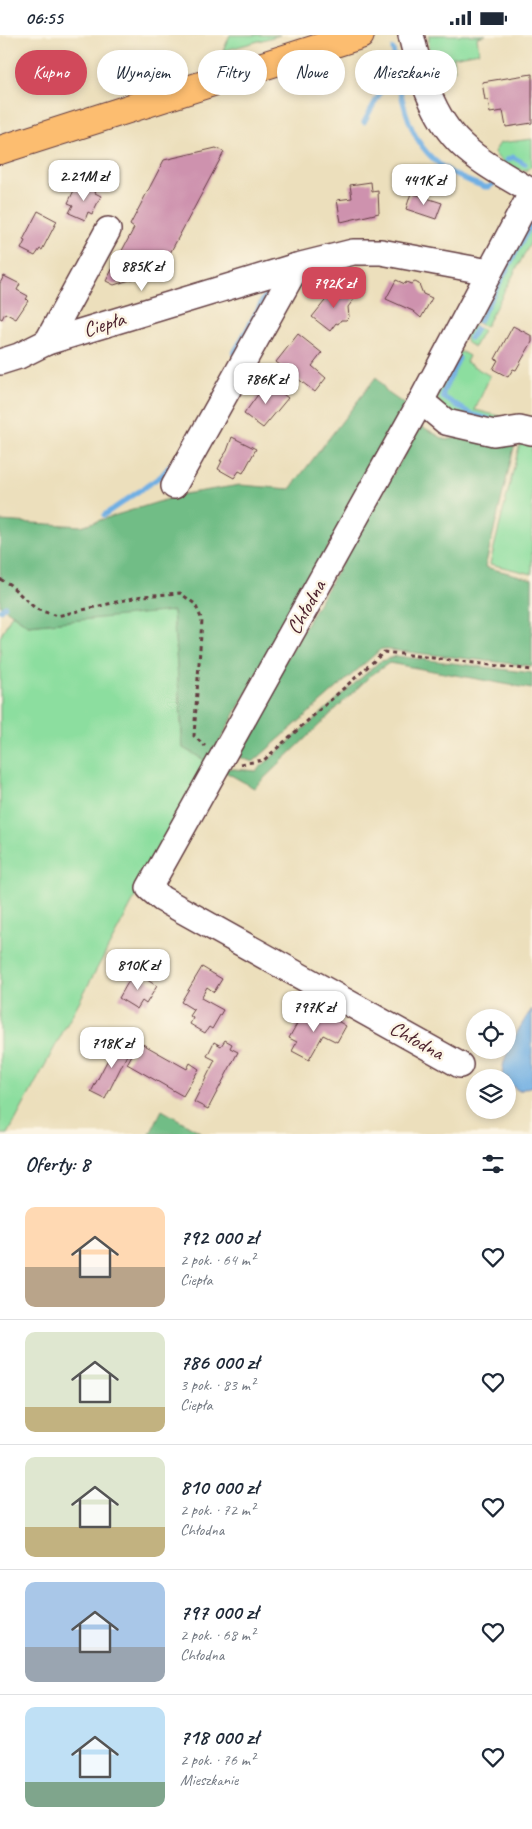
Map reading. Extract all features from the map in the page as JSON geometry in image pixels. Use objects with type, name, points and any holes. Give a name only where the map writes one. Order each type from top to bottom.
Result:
[{"type":"main road","points":[[0,150],[360,35]]},
{"type":"street","name":"Chłodna","points":[[411,35],[426,87],[447,127],[470,152],[532,192],[421,401],[149,888],[162,899],[460,1065]]},
{"type":"street","points":[[48,342],[108,230]]},
{"type":"street","name":"Ciepła","points":[[0,362],[19,356],[48,342],[297,266],[353,252],[382,252],[489,272]]},
{"type":"street","points":[[174,486],[297,266]]},
{"type":"street","points":[[421,401],[446,422],[494,433],[519,429],[532,432]]},
{"type":"path","points":[[0,579],[9,584],[36,609],[57,615],[142,596],[180,593],[195,604],[202,620],[194,736],[214,755],[244,765],[264,760],[384,652],[532,669]]},
{"type":"green space","points":[[230,35],[280,35],[227,50],[223,50]]},
{"type":"green space","points":[[429,35],[486,35],[477,37],[479,52],[457,56],[457,50],[428,50]]},
{"type":"green space","points":[[532,139],[532,165],[527,170],[518,170],[508,166],[494,152],[500,143]]},
{"type":"green space","points":[[532,210],[532,240],[485,327],[472,320]]},
{"type":"green space","points":[[471,324],[483,331],[474,347],[467,343],[465,335]]},
{"type":"green space","points":[[462,352],[469,356],[466,362],[490,376],[475,410],[516,420],[511,425],[445,411],[435,396],[453,354]]},
{"type":"green space","points":[[376,377],[388,393],[407,406],[208,762],[183,748],[173,611],[28,625],[0,605],[0,521],[81,526],[184,494],[240,485],[290,489]]},
{"type":"green space","points":[[421,426],[446,440],[457,437],[516,439],[485,567],[532,579],[532,666],[381,649],[253,762],[231,754]]},
{"type":"green space","points":[[520,443],[532,446],[532,574],[490,564]]},
{"type":"green space","points":[[173,610],[183,748],[208,762],[8,1134],[0,1134],[0,637],[12,614],[28,625]]},
{"type":"green space","points":[[396,656],[532,673],[532,689],[389,663],[370,676],[254,788],[222,770],[223,768],[256,771],[379,662]]},
{"type":"green space","points":[[162,1110],[200,1132],[199,1134],[150,1134]]},
{"type":"water","points":[[532,1009],[532,1086],[519,1091],[516,1089],[516,1069],[502,1069],[505,1059],[516,1059],[516,1036]]},
{"type":"building","points":[[532,74],[532,123],[506,127],[503,111],[490,113],[488,100],[485,100],[482,82]]},
{"type":"building","points":[[216,148],[224,152],[161,270],[114,285],[106,281],[134,228],[130,225],[164,160]]},
{"type":"building","points":[[371,182],[372,192],[378,191],[379,213],[341,222],[337,200],[352,198],[350,185]]},
{"type":"building","points":[[77,184],[86,189],[88,186],[96,190],[95,193],[101,196],[92,214],[88,212],[85,220],[69,213],[73,205],[68,203]]},
{"type":"building","points":[[411,193],[442,203],[436,219],[406,209]]},
{"type":"building","points":[[38,211],[57,221],[42,250],[40,249],[35,256],[21,249],[25,241],[23,240]]},
{"type":"building","points":[[4,276],[20,284],[17,290],[28,296],[26,299],[28,301],[16,319],[5,313],[2,319],[0,318],[0,283]]},
{"type":"building","points":[[396,280],[405,284],[406,282],[411,284],[415,282],[419,284],[423,294],[432,298],[421,318],[413,311],[386,299]]},
{"type":"building","points":[[337,286],[354,299],[348,307],[349,317],[346,320],[341,320],[338,324],[336,323],[330,331],[312,317]]},
{"type":"building","points":[[513,326],[532,336],[532,342],[516,370],[513,369],[508,377],[493,369],[498,360],[495,359]]},
{"type":"building","points":[[298,334],[322,353],[312,366],[326,378],[315,392],[276,362]]},
{"type":"building","points":[[267,382],[288,398],[263,428],[244,414]]},
{"type":"building","points":[[232,437],[256,449],[243,473],[239,471],[234,478],[218,469]]},
{"type":"building","points":[[202,967],[222,979],[214,992],[207,987],[201,998],[223,1010],[212,1029],[209,1027],[205,1033],[190,1024],[193,1018],[190,1016],[194,1010],[181,1002]]},
{"type":"building","points":[[134,972],[157,986],[146,1004],[142,1001],[137,1009],[119,998]]},
{"type":"building","points":[[305,1009],[328,1021],[331,1017],[346,1026],[337,1042],[323,1035],[309,1060],[292,1051],[297,1042],[289,1038]]},
{"type":"building","points":[[119,1038],[132,1045],[105,1099],[91,1092]]},
{"type":"building","points":[[225,1040],[232,1044],[230,1048],[238,1052],[208,1109],[194,1102],[215,1060],[207,1056],[214,1042],[221,1046]]},
{"type":"building","points":[[139,1042],[187,1069],[190,1063],[199,1069],[183,1096],[127,1064]]},
{"type":"waterway","points":[[393,49],[407,117],[415,135],[426,151],[440,165],[460,177],[485,187],[493,184]]},
{"type":"waterway","points":[[364,122],[379,95]]},
{"type":"waterway","points":[[507,160],[513,157],[525,164]]},
{"type":"waterway","points":[[479,321],[532,223]]},
{"type":"waterway","points":[[234,353],[265,296]]},
{"type":"waterway","points":[[470,338],[476,329]]},
{"type":"waterway","points":[[459,358],[443,393],[443,397],[471,414],[489,419]]},
{"type":"waterway","points":[[104,515],[161,476],[176,459]]},
{"type":"waterway","points":[[0,610],[5,606]]}]
